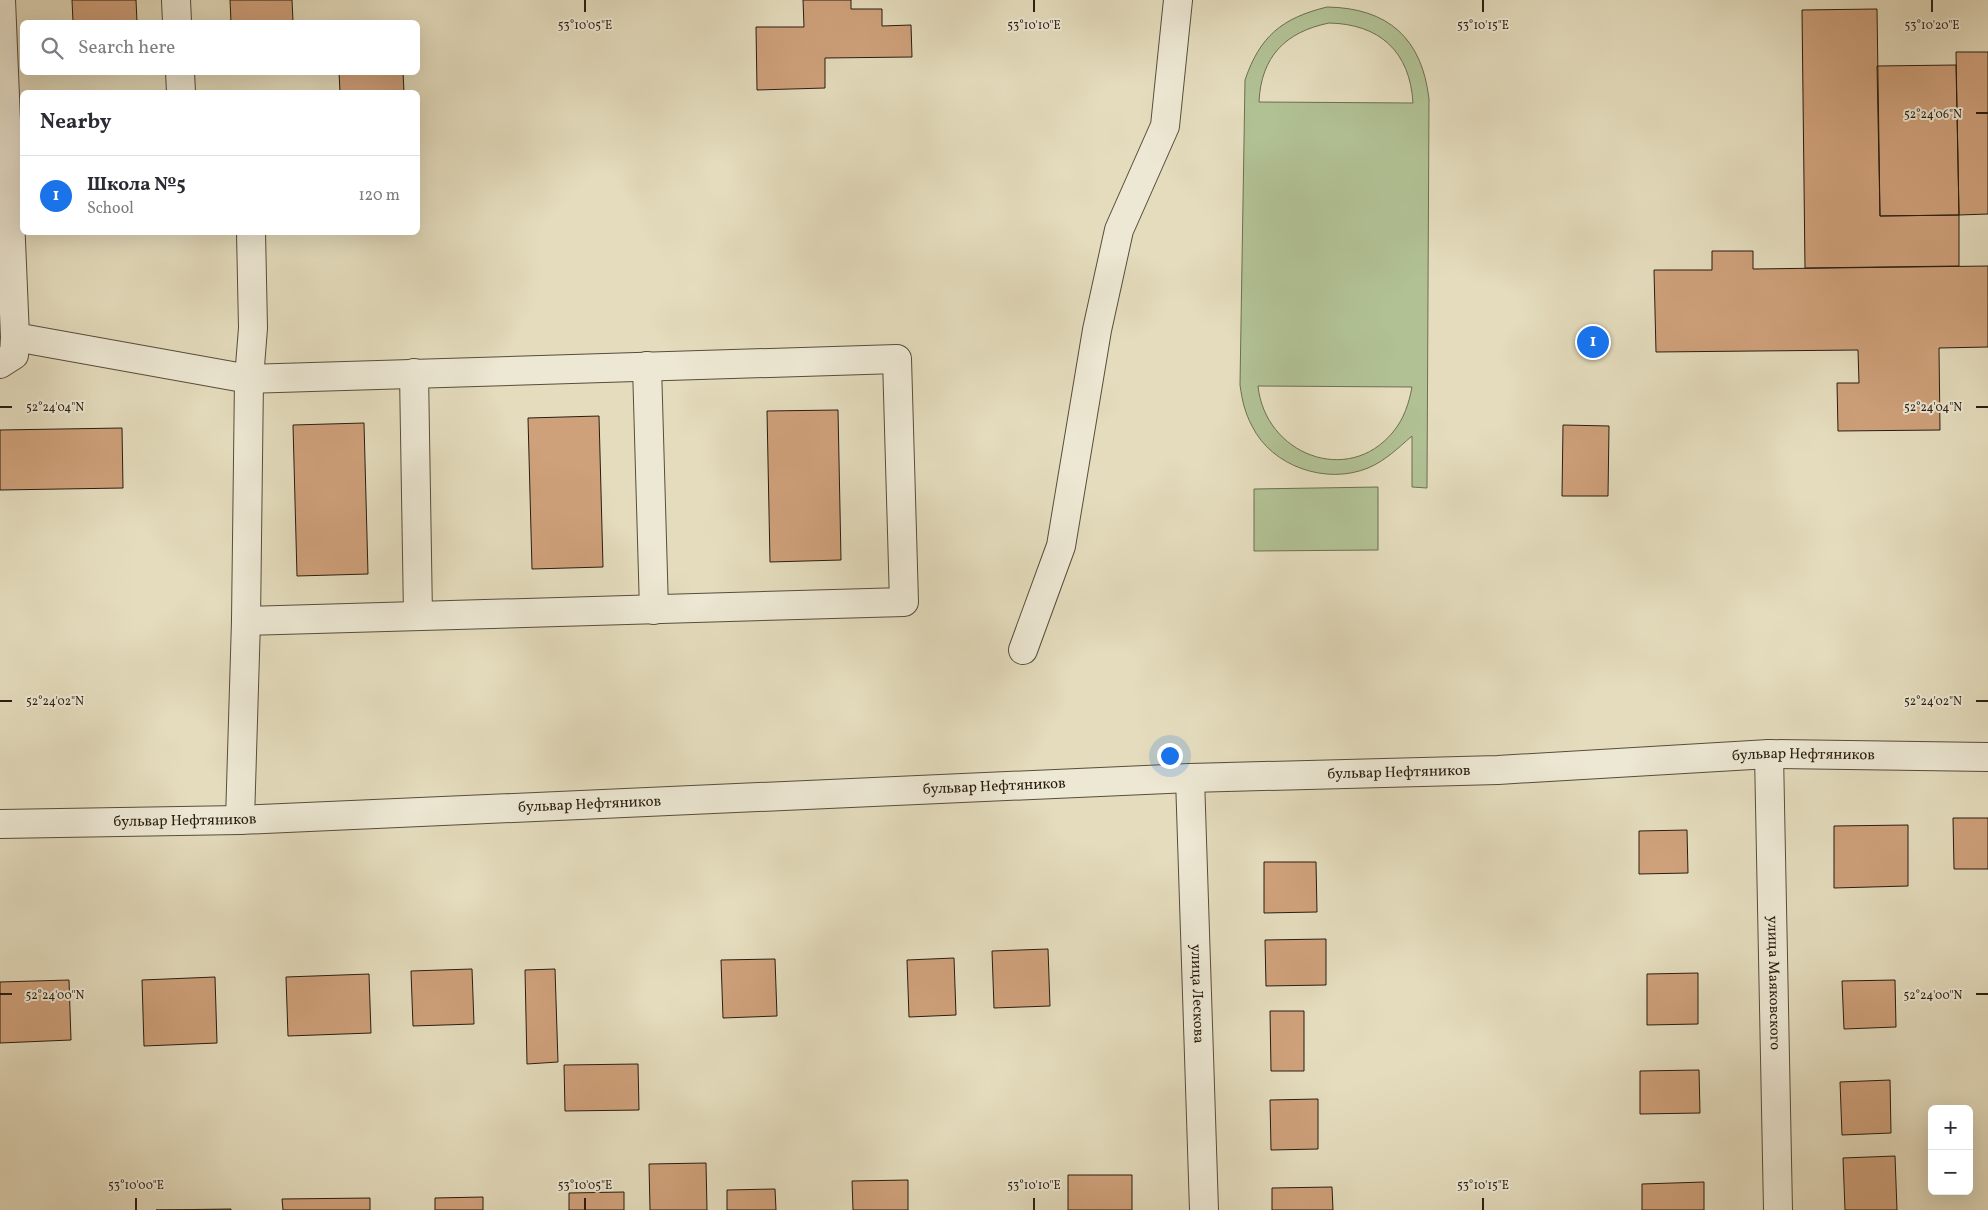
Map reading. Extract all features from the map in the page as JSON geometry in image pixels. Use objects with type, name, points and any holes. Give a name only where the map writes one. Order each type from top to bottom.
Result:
[{"type":"street","points":[[0,364],[14,355],[15,337],[15,141],[1,0]]},
{"type":"street","points":[[176,0],[177,20]]},
{"type":"street","points":[[1023,650],[1060,546],[1097,330],[1119,230],[1165,126],[1178,0]]},
{"type":"street","points":[[180,75],[181,90]]},
{"type":"street","points":[[240,820],[246,621],[249,379],[253,328],[251,235]]},
{"type":"street","points":[[15,337],[249,379],[897,358],[904,602],[246,621]]},
{"type":"street","points":[[647,366],[654,610]]},
{"type":"street","points":[[414,373],[418,616]]},
{"type":"street","name":"бульвар Нефтяников","points":[[0,824],[240,820],[1190,778],[1498,770],[1769,754],[1988,757]]},
{"type":"street","name":"улица Маяковского","points":[[1769,754],[1778,1210]]},
{"type":"street","name":"улица Лескова","points":[[1190,778],[1204,1210]]},
{"type":"green space","points":[[1327,7],[1349,9],[1368,13],[1384,20],[1398,30],[1410,43],[1419,59],[1425,78],[1429,99],[1427,488],[1412,487],[1412,436],[1386,458],[1368,468],[1352,473],[1319,473],[1302,469],[1287,462],[1273,452],[1261,440],[1252,426],[1243,401],[1240,385],[1245,80],[1251,65],[1266,40],[1285,23],[1311,11]],"holes":[[[1329,23],[1363,29],[1377,35],[1389,44],[1406,69],[1411,85],[1413,103],[1259,102],[1265,72],[1270,60],[1278,49],[1300,33]],[[1258,386],[1412,387],[1406,411],[1400,422],[1393,432],[1375,449],[1354,458],[1332,460],[1311,455],[1292,445],[1276,430],[1264,410]]]},
{"type":"green space","points":[[1378,487],[1378,550],[1254,551],[1254,489]]},
{"type":"building","points":[[72,0],[136,0],[137,20],[73,20]]},
{"type":"building","points":[[230,0],[292,0],[293,20],[231,20]]},
{"type":"building","points":[[803,0],[851,0],[851,9],[882,9],[882,26],[911,25],[912,57],[825,58],[825,88],[757,90],[756,27],[804,27]]},
{"type":"building","points":[[1877,9],[1880,216],[1959,215],[1959,266],[1805,268],[1802,10]]},
{"type":"building","points":[[1956,52],[1988,52],[1988,214],[1959,215]]},
{"type":"building","points":[[1956,65],[1959,215],[1880,216],[1877,66]]},
{"type":"building","points":[[339,75],[403,75],[404,90],[340,90]]},
{"type":"building","points":[[1712,251],[1753,251],[1753,269],[1988,266],[1988,347],[1939,348],[1940,430],[1838,431],[1837,383],[1859,383],[1858,350],[1656,352],[1654,270],[1712,270]]},
{"type":"building","points":[[838,410],[841,560],[770,562],[767,411]]},
{"type":"building","points":[[599,416],[603,567],[532,569],[528,418]]},
{"type":"building","points":[[364,423],[368,574],[297,576],[293,425]]},
{"type":"building","points":[[1563,425],[1609,426],[1608,496],[1562,496]]},
{"type":"building","points":[[122,428],[123,488],[0,490],[0,430]]},
{"type":"building","points":[[1953,818],[1988,818],[1988,869],[1954,869]]},
{"type":"building","points":[[1908,825],[1908,886],[1834,888],[1834,826]]},
{"type":"building","points":[[1687,830],[1688,873],[1639,874],[1639,831]]},
{"type":"building","points":[[1264,862],[1316,862],[1317,912],[1264,913]]},
{"type":"building","points":[[1326,939],[1326,985],[1266,986],[1265,940]]},
{"type":"building","points":[[1048,949],[1050,1006],[994,1008],[992,951]]},
{"type":"building","points":[[954,958],[956,1015],[909,1017],[907,960]]},
{"type":"building","points":[[775,959],[777,1016],[723,1018],[721,960]]},
{"type":"building","points":[[472,969],[474,1024],[413,1026],[411,971]]},
{"type":"building","points":[[555,969],[558,1062],[527,1064],[525,970]]},
{"type":"building","points":[[1698,973],[1698,1024],[1647,1025],[1647,974]]},
{"type":"building","points":[[369,974],[371,1033],[288,1036],[286,977]]},
{"type":"building","points":[[215,977],[217,1043],[144,1046],[142,980]]},
{"type":"building","points":[[69,980],[71,1040],[0,1043],[0,982]]},
{"type":"building","points":[[1895,980],[1896,1027],[1844,1029],[1842,981]]},
{"type":"building","points":[[1270,1011],[1304,1011],[1304,1071],[1271,1071]]},
{"type":"building","points":[[638,1064],[639,1110],[565,1111],[564,1065]]},
{"type":"building","points":[[1699,1070],[1700,1113],[1640,1114],[1640,1071]]},
{"type":"building","points":[[1890,1080],[1891,1133],[1842,1135],[1840,1082]]},
{"type":"building","points":[[1318,1099],[1318,1149],[1271,1150],[1270,1100]]},
{"type":"building","points":[[1895,1156],[1897,1210],[1845,1210],[1843,1158]]},
{"type":"building","points":[[706,1163],[707,1210],[650,1210],[649,1164]]},
{"type":"building","points":[[1068,1175],[1132,1175],[1132,1210],[1068,1210]]},
{"type":"building","points":[[908,1180],[908,1210],[853,1210],[852,1181]]},
{"type":"building","points":[[1704,1182],[1704,1210],[1642,1210],[1642,1184]]},
{"type":"building","points":[[1332,1187],[1333,1210],[1272,1210],[1272,1188]]},
{"type":"building","points":[[775,1189],[776,1210],[727,1210],[727,1190]]},
{"type":"building","points":[[624,1192],[624,1210],[569,1210],[569,1193]]},
{"type":"building","points":[[483,1197],[483,1210],[435,1210],[435,1198]]},
{"type":"building","points":[[370,1198],[370,1210],[283,1210],[282,1199]]},
{"type":"building","points":[[231,1209],[231,1210],[156,1210]]},
{"type":"place","name":"Школа №5","points":[[1593,342]]}]
